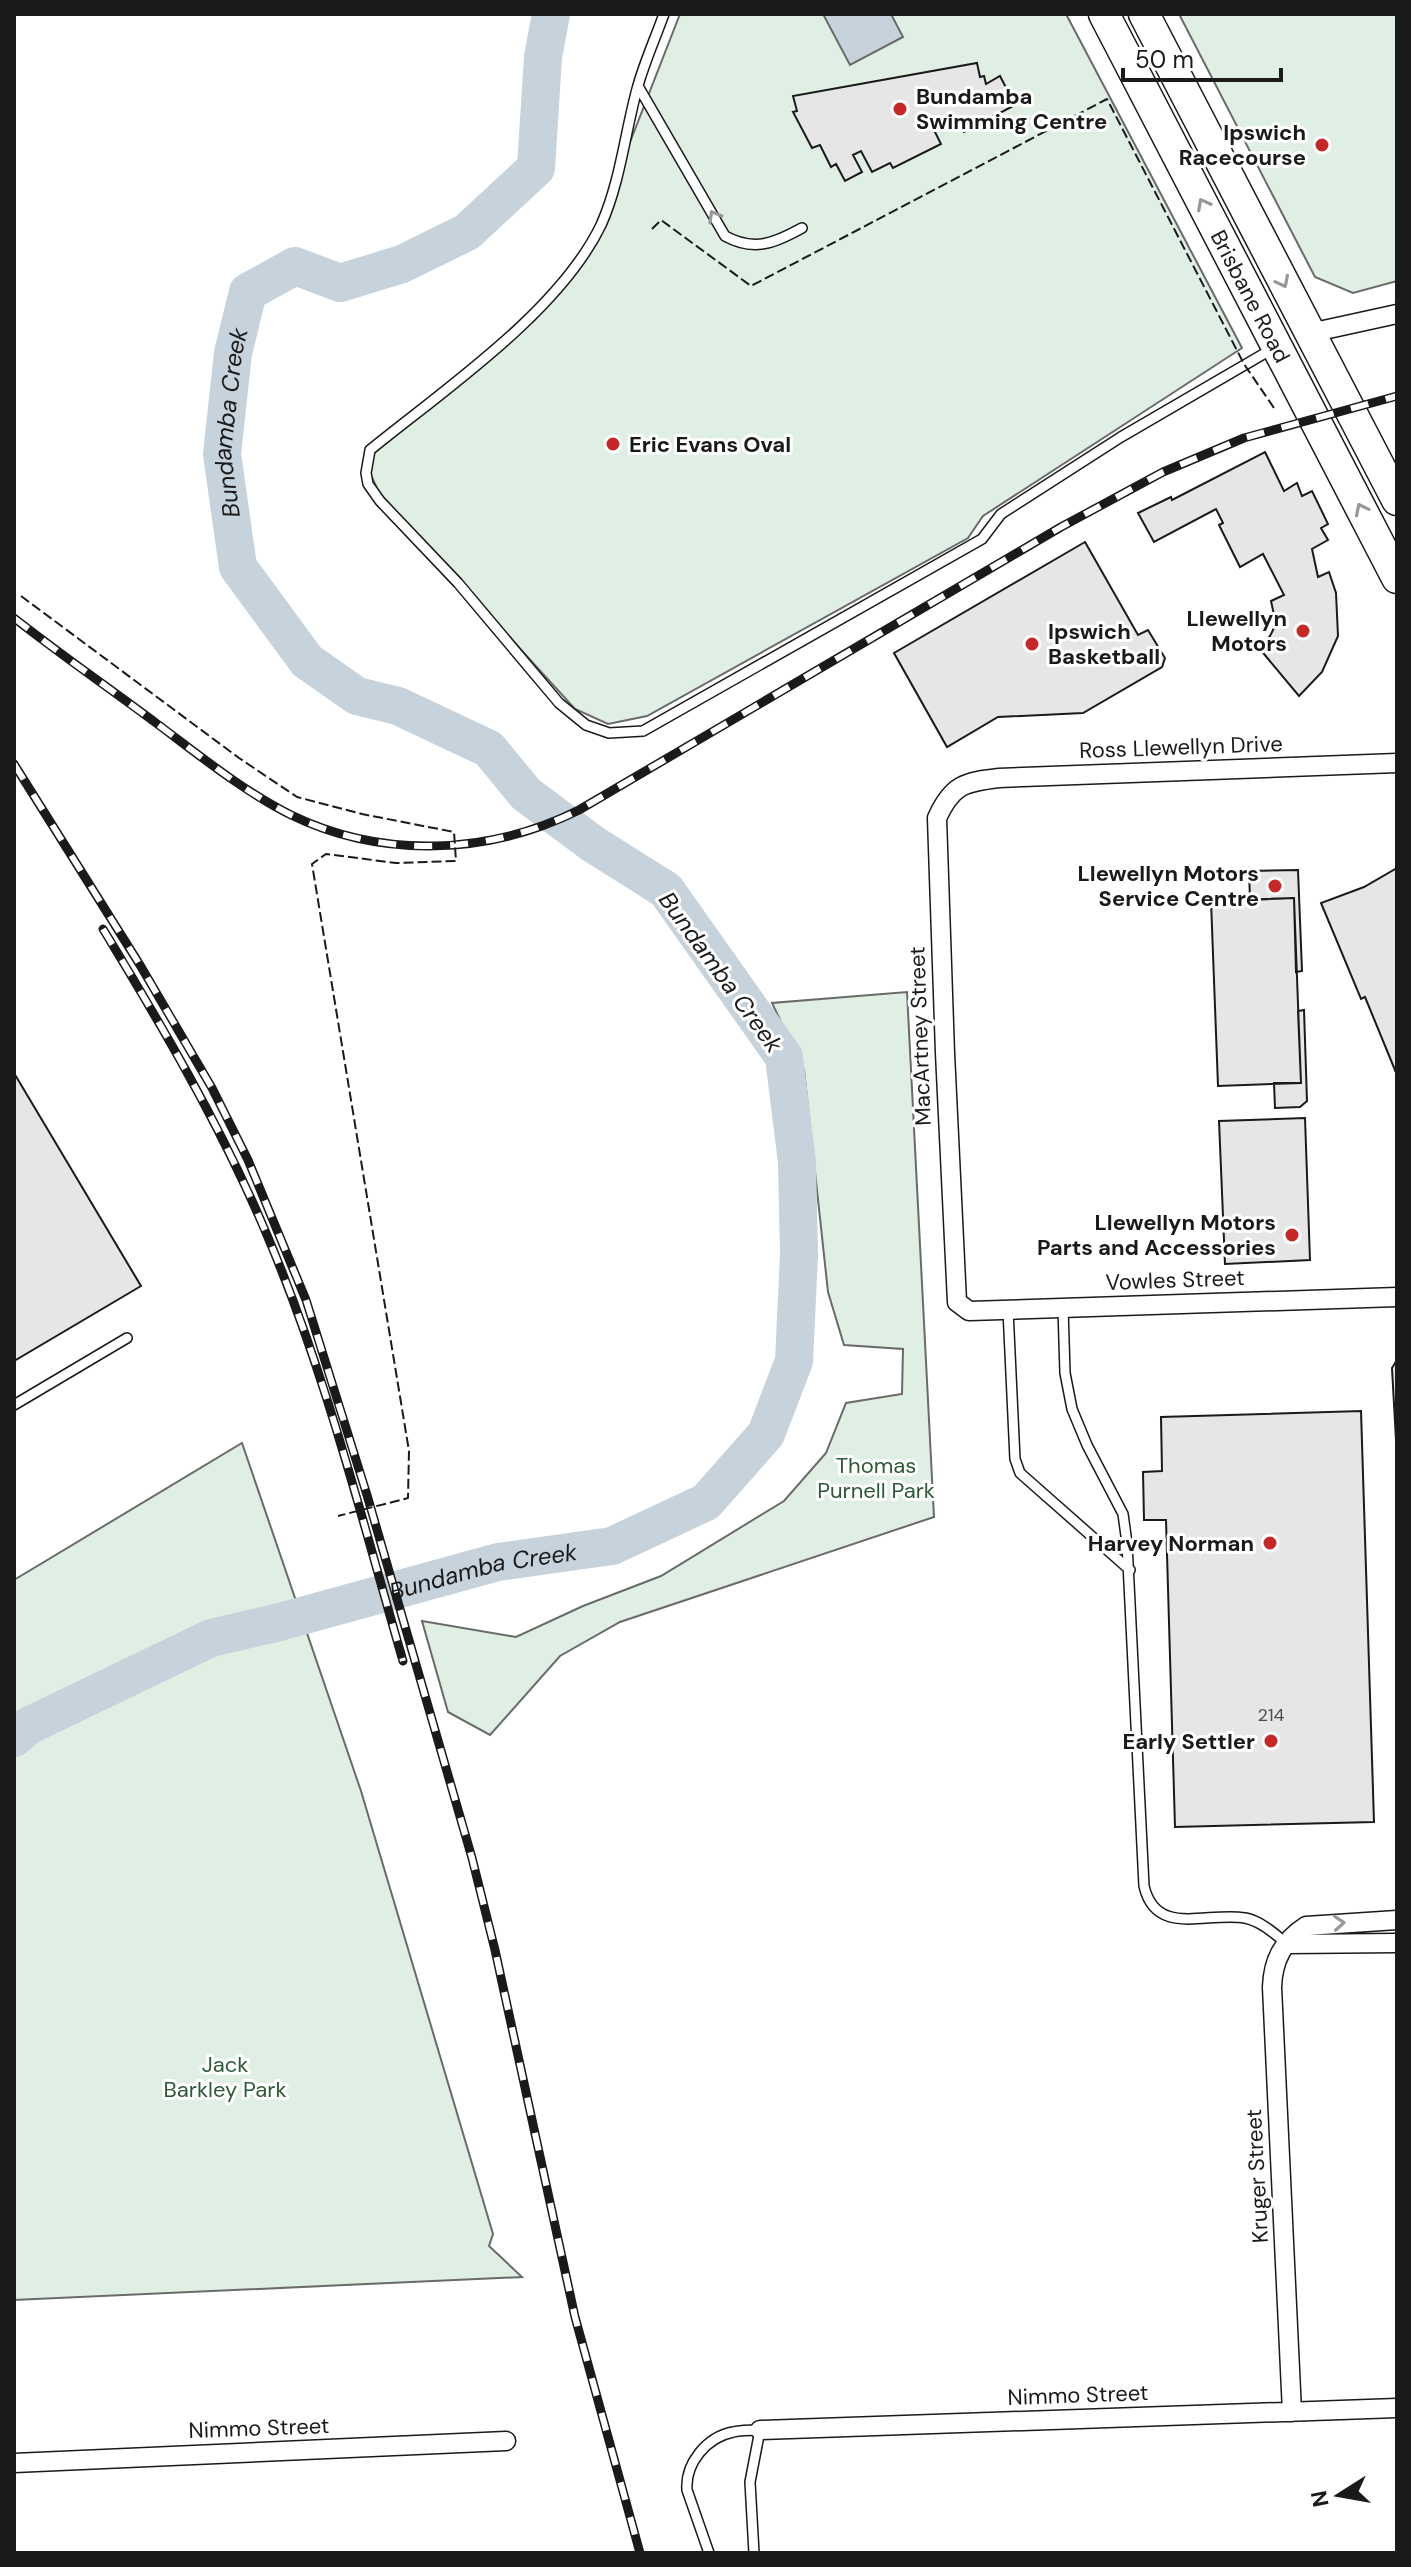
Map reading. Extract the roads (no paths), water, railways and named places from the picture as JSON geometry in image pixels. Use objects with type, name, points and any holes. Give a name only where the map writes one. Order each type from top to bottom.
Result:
[{"type":"main road","name":"Brisbane Road","points":[[1104,14],[1397,578]]},
{"type":"main road","name":"Brisbane Road","points":[[1144,14],[1397,500]]},
{"type":"street","points":[[1310,333],[1397,314]]},
{"type":"street","name":"Ross Llewellyn Drive","points":[[968,782],[999,778],[1397,763]]},
{"type":"street","name":"MacArtney Street","points":[[957,1302],[937,818],[947,795],[968,782]]},
{"type":"street","name":"Vowles Street","points":[[957,1302],[969,1311],[1397,1297]]},
{"type":"street","points":[[1288,1944],[1306,1926],[1397,1920]]},
{"type":"street","points":[[1288,1944],[1397,1943]]},
{"type":"street","name":"Kruger Street","points":[[1288,1944],[1273,1963],[1272,1987],[1292,2412]]},
{"type":"street","name":"Nimmo Street","points":[[760,2430],[1397,2408]]},
{"type":"street","name":"Nimmo Street","points":[[14,2463],[506,2441]]},
{"type":"lane","points":[[664,14],[638,85],[602,223],[583,256],[507,338],[370,450],[367,460],[368,484],[380,501],[458,583],[559,703],[586,725],[609,733],[643,731],[982,539],[1001,514],[1134,429],[1277,346]]},
{"type":"lane","points":[[638,85],[725,236],[739,244],[759,246],[775,242],[802,228]]},
{"type":"lane","points":[[1063,1308],[1065,1373],[1072,1409],[1123,1514],[1130,1570],[1147,1899],[1156,1912],[1169,1918],[1244,1918],[1259,1923],[1288,1944]]},
{"type":"lane","points":[[1008,1310],[1015,1450],[1020,1473],[1130,1570]]},
{"type":"lane","points":[[14,1405],[127,1338]]},
{"type":"lane","points":[[709,2553],[687,2490],[686,2481],[692,2464],[701,2451],[722,2435],[760,2430],[750,2482],[754,2553]]},
{"type":"waterway","name":"Bundamba Creek","points":[[14,1738],[28,1726],[211,1638],[498,1562],[612,1546],[706,1502],[766,1434],[794,1361],[799,1255],[797,1162],[784,1057],[666,890],[593,844],[526,794],[489,749],[398,706],[357,696],[307,661],[238,567],[222,454],[233,353],[248,292],[295,266],[340,283],[402,264],[467,232],[536,168],[543,57],[551,14]]},
{"type":"railway","points":[[14,618],[222,772],[291,815],[326,829],[398,845],[472,843],[545,825],[579,810],[1061,527],[1163,472],[1244,438],[1397,396]]},
{"type":"railway","points":[[14,764],[140,965],[212,1088],[248,1160],[306,1300],[367,1495],[472,1858],[575,2317],[640,2553]]},
{"type":"railway","points":[[103,929],[189,1076],[264,1228],[323,1388],[403,1661]]},
{"type":"place","name":"Bundamba Swimming Centre","points":[[900,109]]},
{"type":"place","name":"Ipswich Racecourse","points":[[1322,145]]},
{"type":"place","name":"Eric Evans Oval","points":[[613,444]]},
{"type":"place","name":"Llewellyn Motors","points":[[1303,631]]},
{"type":"place","name":"Ipswich Basketball","points":[[1032,644]]},
{"type":"place","name":"Llewellyn Motors Service Centre","points":[[1275,886]]},
{"type":"place","name":"Llewellyn Motors Parts and Accessories","points":[[1292,1235]]},
{"type":"place","name":"Harvey Norman","points":[[1270,1543]]},
{"type":"place","name":"Early Settler","points":[[1271,1741]]},
{"type":"park label","name":"Thomas Purnell Park","points":[[876,1478]]},
{"type":"park label","name":"Jack Barkley Park","points":[[225,2076]]}]
